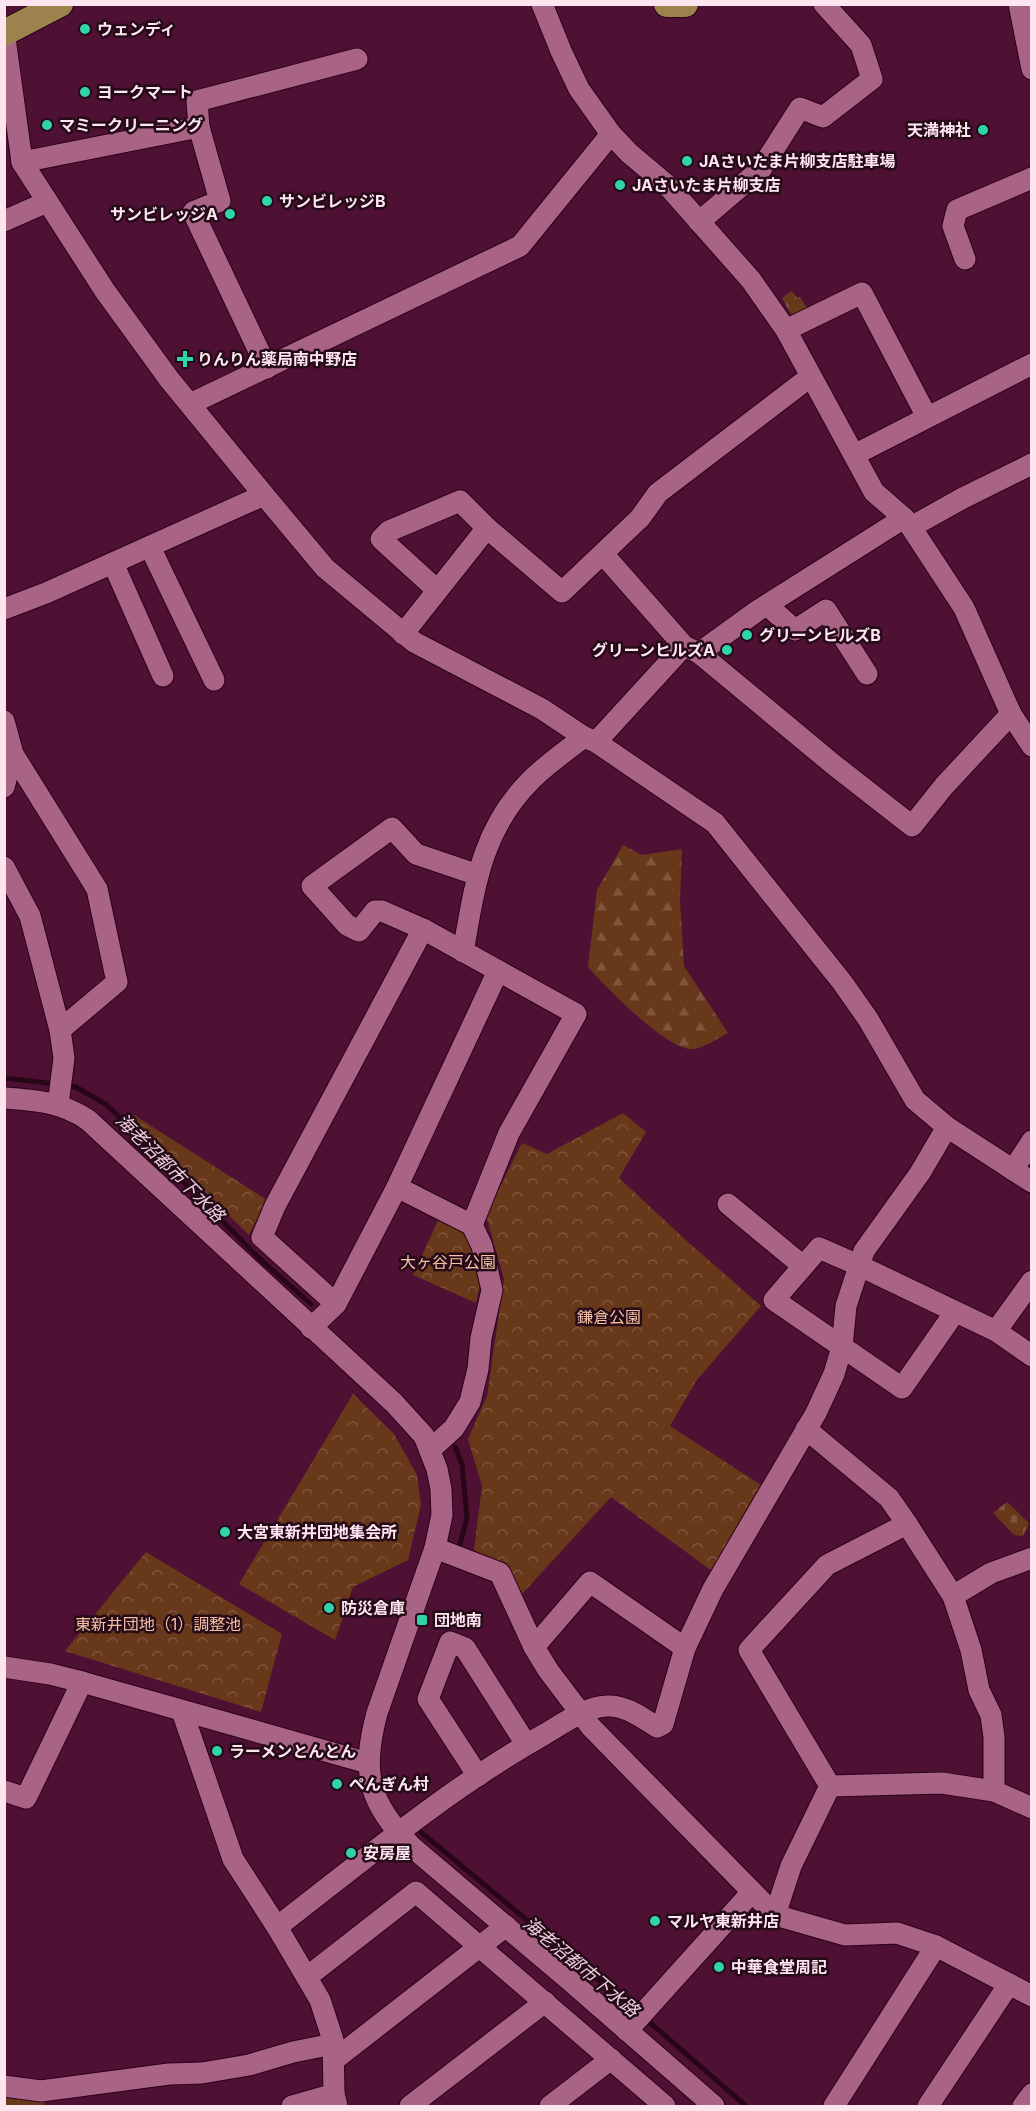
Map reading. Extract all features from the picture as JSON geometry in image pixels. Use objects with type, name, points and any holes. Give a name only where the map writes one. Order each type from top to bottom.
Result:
[{"type":"main road","points":[[5,32],[39,10],[60,4]]},
{"type":"main road","points":[[667,4],[685,4]]},
{"type":"street","points":[[542,4],[579,89],[611,134],[629,153],[667,185],[751,280],[786,330],[874,492],[907,522],[964,608],[1011,714],[1032,746]]},
{"type":"street","points":[[699,222],[761,169],[800,108],[823,117],[872,79],[861,45],[824,4]]},
{"type":"street","points":[[1019,4],[1032,69]]},
{"type":"street","points":[[5,32],[22,162],[105,291],[169,379],[325,568],[414,642],[542,709],[715,823],[842,981],[868,1019],[915,1100],[947,1127],[1032,1182]]},
{"type":"street","points":[[267,368],[194,212],[220,201],[200,127],[197,101],[357,59]]},
{"type":"street","points":[[22,162],[200,127]]},
{"type":"street","points":[[190,404],[520,246],[611,134]]},
{"type":"street","points":[[965,259],[953,226],[957,210],[1032,178]]},
{"type":"street","points":[[4,221],[47,202]]},
{"type":"street","points":[[786,330],[862,293],[927,417]]},
{"type":"street","points":[[854,455],[1032,364]]},
{"type":"street","points":[[437,590],[381,539],[389,531],[460,501],[487,528],[562,592],[640,518],[658,493],[810,377]]},
{"type":"street","points":[[463,952],[478,874],[495,827],[510,804],[531,780],[590,739],[691,649],[907,522],[1032,464]]},
{"type":"street","points":[[4,609],[46,593],[264,495]]},
{"type":"street","points":[[403,634],[487,528]]},
{"type":"street","points":[[150,547],[214,680]]},
{"type":"street","points":[[603,554],[691,649],[912,826],[944,786],[1011,714]]},
{"type":"street","points":[[113,563],[163,676]]},
{"type":"street","points":[[767,605],[795,630],[826,610],[867,674]]},
{"type":"street","points":[[4,721],[9,754],[4,787]]},
{"type":"street","points":[[9,754],[97,889],[117,982],[60,1030]]},
{"type":"street","points":[[472,1225],[509,1133],[576,1014],[423,929],[382,911],[375,911],[359,931],[348,925],[312,886],[392,828],[416,854],[478,874]]},
{"type":"street","points":[[8,881],[30,916],[60,1030],[64,1058],[60,1090],[75,1112],[88,1120],[415,1424],[430,1450],[437,1469],[442,1498],[442,1515],[435,1548],[377,1713],[371,1736],[368,1763],[371,1781],[378,1800],[391,1824],[506,1926],[631,2027],[714,2106]]},
{"type":"street","points":[[336,1304],[262,1237],[275,1206],[423,929]]},
{"type":"street","points":[[311,1328],[336,1304],[397,1187],[498,971]]},
{"type":"street","points":[[4,1098],[41,1101],[60,1090]]},
{"type":"street","points":[[277,1927],[399,1833],[478,1776],[526,1744],[582,1713],[606,1706],[621,1707],[657,1727],[663,1724],[685,1648],[713,1589],[806,1429],[834,1374],[842,1347],[846,1306],[864,1251],[920,1173],[947,1127]]},
{"type":"street","points":[[1013,1170],[1032,1142]]},
{"type":"street","points":[[397,1187],[472,1225],[482,1246],[492,1290],[470,1402],[454,1428],[430,1450]]},
{"type":"street","points":[[728,1204],[803,1266]]},
{"type":"street","points":[[955,1312],[902,1388],[774,1300],[819,1248],[858,1264],[996,1331],[1032,1356]]},
{"type":"street","points":[[996,1331],[1032,1281]]},
{"type":"street","points":[[806,1429],[889,1498],[953,1596],[971,1650],[979,1690],[991,1715],[994,1737],[994,1791]]},
{"type":"street","points":[[830,1786],[749,1650],[827,1565],[907,1524]]},
{"type":"street","points":[[435,1548],[500,1573],[534,1647],[548,1670],[591,1727],[775,1915],[845,1935],[897,1933],[936,1946],[1032,1996]]},
{"type":"street","points":[[953,1596],[991,1573],[1032,1558]]},
{"type":"street","points":[[534,1647],[590,1582],[685,1648]]},
{"type":"street","points":[[478,1776],[428,1700],[450,1642],[465,1648],[526,1744]]},
{"type":"street","points":[[4,1667],[82,1682],[368,1763]]},
{"type":"street","points":[[4,1791],[26,1798],[82,1682]]},
{"type":"street","points":[[182,1711],[233,1859],[320,2000],[333,2052],[335,2100],[292,2106]]},
{"type":"street","points":[[830,1786],[942,1783],[994,1791],[1032,1808]]},
{"type":"street","points":[[775,1915],[791,1866],[830,1786]]},
{"type":"street","points":[[307,1977],[416,1892],[665,2106]]},
{"type":"street","points":[[631,2027],[752,1892]]},
{"type":"street","points":[[4,2086],[41,2091],[169,2074],[202,2073],[249,2065],[293,2052],[333,2052],[506,1926]]},
{"type":"street","points":[[834,2106],[936,1946]]},
{"type":"street","points":[[928,2106],[1009,1984]]},
{"type":"street","points":[[410,2106],[545,2002]]},
{"type":"street","points":[[550,2106],[610,2059]]},
{"type":"street","points":[[1023,2106],[1032,2094]]},
{"type":"green space","points":[[792,291],[797,298],[800,297],[807,308],[793,317],[782,298]]},
{"type":"green space","points":[[623,845],[642,855],[682,849],[680,900],[684,966],[728,1033],[702,1047],[694,1049],[683,1047],[654,1030],[623,1003],[588,967],[597,890]]},
{"type":"green space","name":"鎌倉公園","points":[[623,1113],[646,1132],[619,1178],[761,1306],[696,1381],[670,1426],[764,1487],[712,1571],[611,1497],[522,1594],[502,1565],[474,1550],[482,1486],[468,1439],[487,1396],[504,1279],[486,1215],[522,1143],[547,1154]]},
{"type":"green space","points":[[134,1115],[267,1200],[249,1235],[132,1121]]},
{"type":"green space","name":"大ヶ谷戸公園","points":[[439,1218],[467,1229],[481,1280],[476,1303],[413,1275]]},
{"type":"green space","points":[[353,1394],[394,1434],[417,1475],[421,1505],[408,1560],[353,1587],[335,1640],[239,1584]]},
{"type":"green space","points":[[1007,1502],[1029,1523],[1023,1536],[1014,1535],[993,1513]]},
{"type":"green space","name":"東新井団地（1）調整池","points":[[146,1552],[282,1634],[261,1712],[65,1651]]},
{"type":"green space","points":[[5,2090],[43,2095],[45,2106],[5,2106]]},
{"type":"waterway","name":"海老沼都市下水路","points":[[4,1078],[56,1084]]},
{"type":"waterway","name":"海老沼都市下水路","points":[[66,1086],[76,1087],[107,1105],[260,1259],[311,1304]]},
{"type":"waterway","name":"海老沼都市下水路","points":[[455,1447],[462,1464],[467,1518],[459,1548]]},
{"type":"waterway","name":"海老沼都市下水路","points":[[416,1828],[639,2013]]},
{"type":"waterway","name":"海老沼都市下水路","points":[[646,2019],[746,2106]]},
{"type":"place","name":"ウェンディ","points":[[85,29]]},
{"type":"place","name":"ヨークマート","points":[[85,92]]},
{"type":"place","name":"マミークリーニング","points":[[47,125]]},
{"type":"place","name":"天満神社","points":[[983,130]]},
{"type":"place","name":"JAさいたま片柳支店駐車場","points":[[687,161]]},
{"type":"place","name":"JAさいたま片柳支店","points":[[620,185]]},
{"type":"place","name":"サンビレッジB","points":[[267,201]]},
{"type":"place","name":"サンビレッジA","points":[[230,214]]},
{"type":"place","name":"りんりん薬局南中野店","points":[[185,359]]},
{"type":"place","name":"グリーンヒルズB","points":[[747,635]]},
{"type":"place","name":"グリーンヒルズA","points":[[727,650]]},
{"type":"place","name":"大宮東新井団地集会所","points":[[225,1532]]},
{"type":"place","name":"防災倉庫","points":[[329,1608]]},
{"type":"place","name":"団地南","points":[[422,1620]]},
{"type":"place","name":"ラーメンとんとん","points":[[217,1751]]},
{"type":"place","name":"ぺんぎん村","points":[[337,1784]]},
{"type":"place","name":"安房屋","points":[[351,1853]]},
{"type":"place","name":"マルヤ東新井店","points":[[655,1921]]},
{"type":"place","name":"中華食堂周記","points":[[719,1967]]}]
